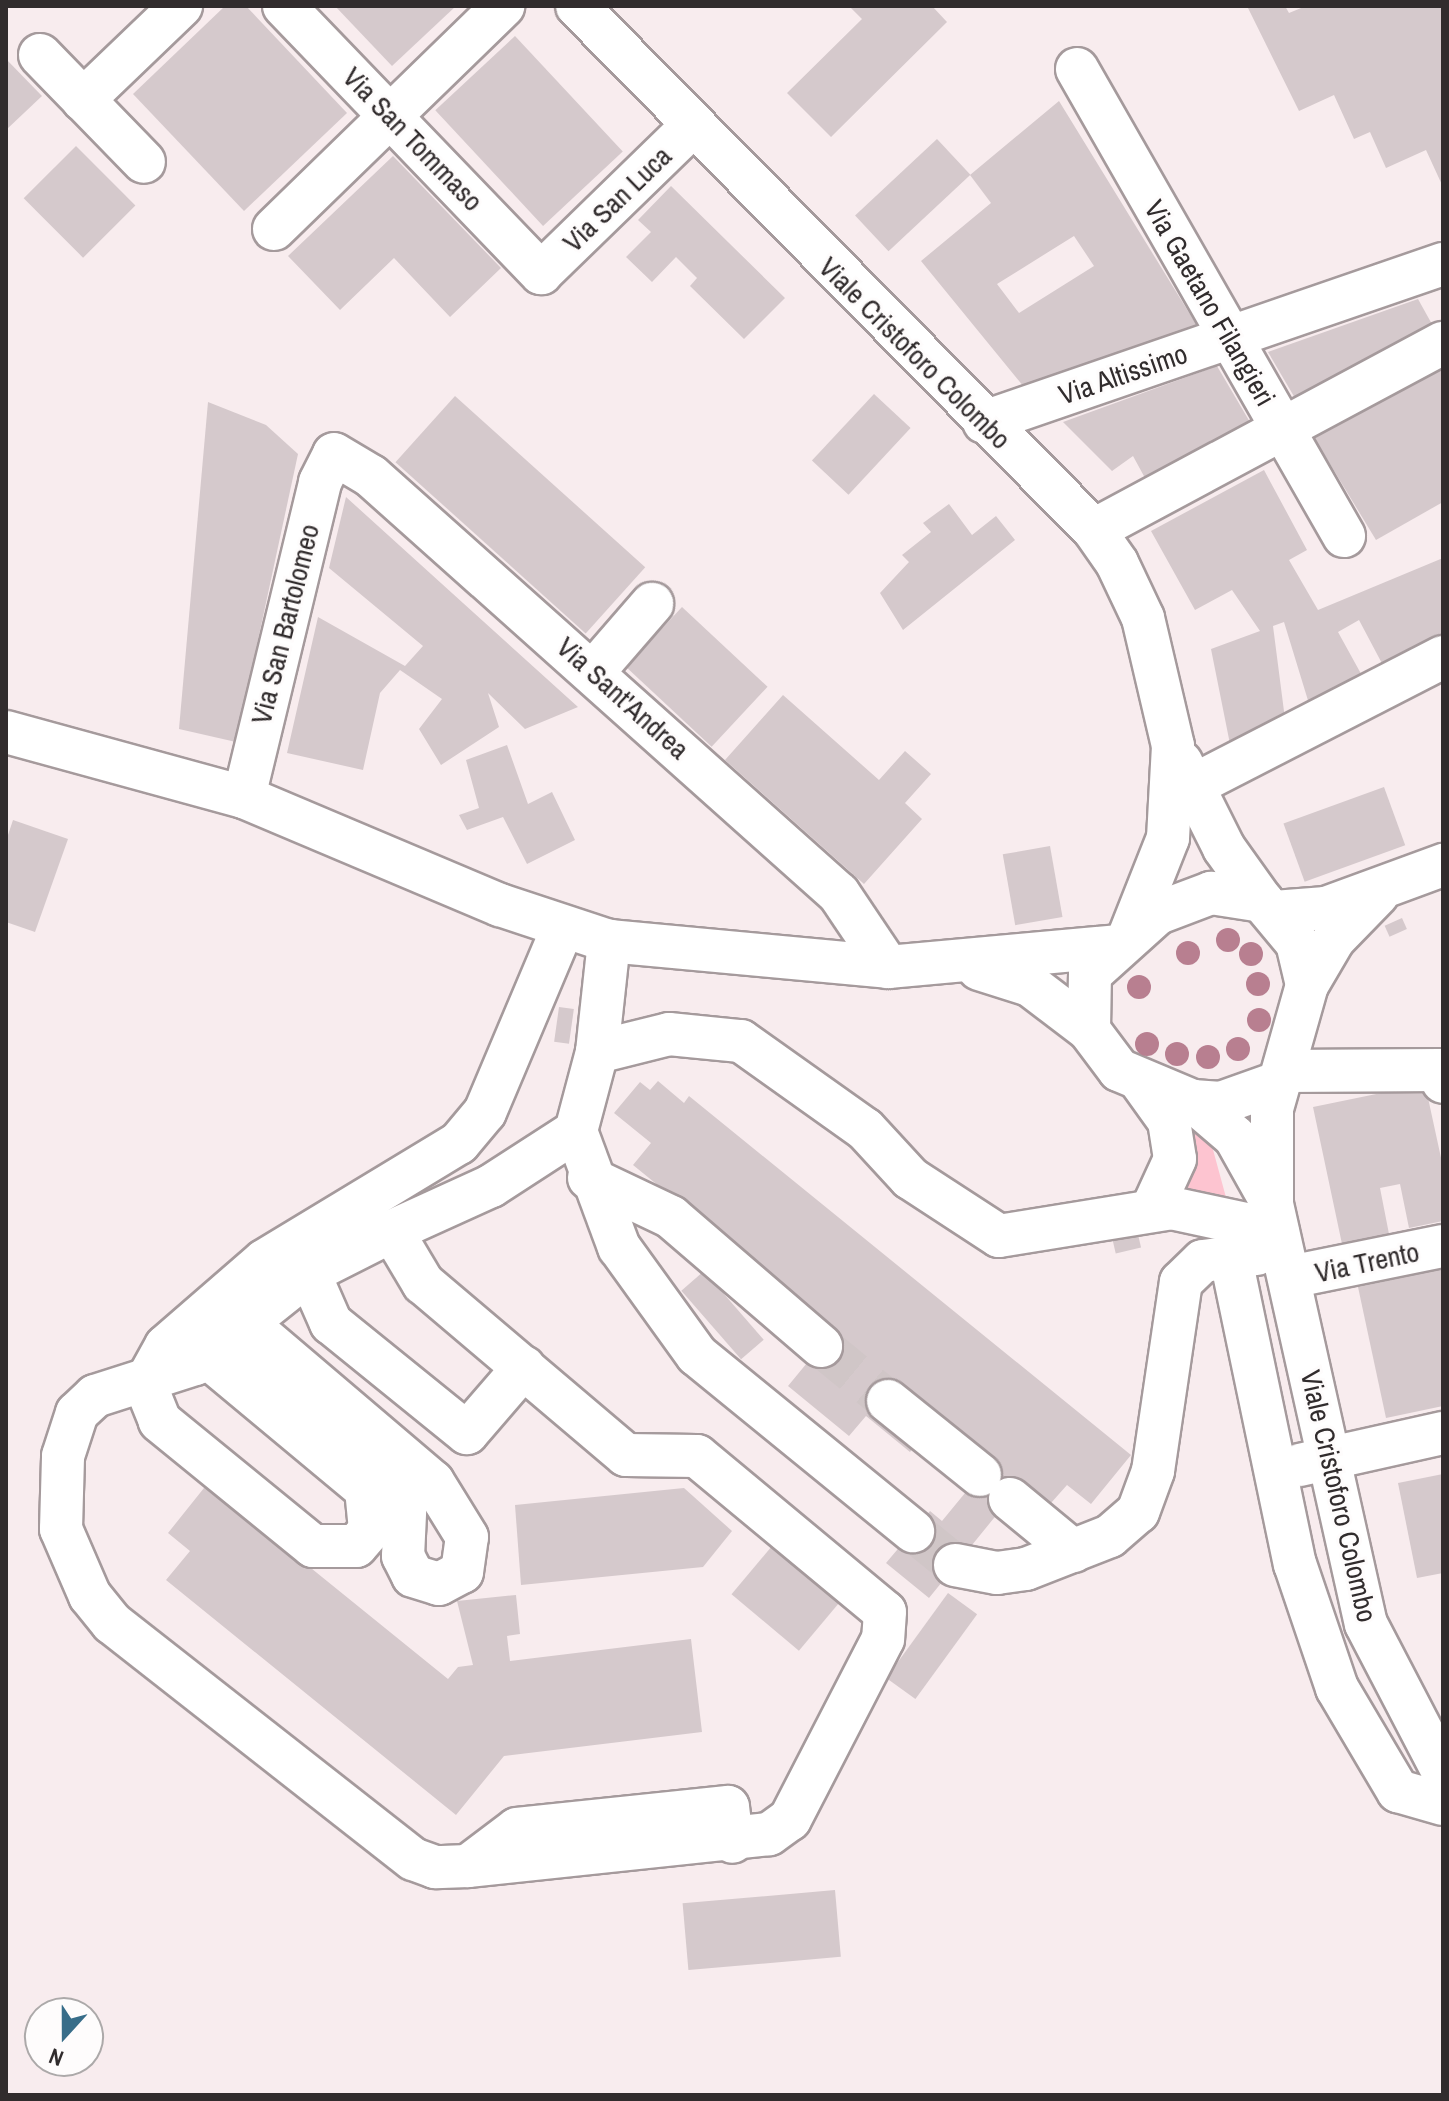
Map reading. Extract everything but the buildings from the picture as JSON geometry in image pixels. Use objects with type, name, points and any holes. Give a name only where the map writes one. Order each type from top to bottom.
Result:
[{"type":"street","points":[[83,100],[181,6]]},
{"type":"street","name":"Via San Tommaso","points":[[284,6],[541,273]]},
{"type":"street","points":[[274,229],[503,6]]},
{"type":"street","name":"Viale Cristoforo Colombo","points":[[577,6],[984,422],[1094,530],[1143,618],[1173,746]]},
{"type":"street","points":[[40,55],[144,162]]},
{"type":"street","name":"Via Gaetano Filangieri","points":[[1077,69],[1344,536]]},
{"type":"street","name":"Via San Luca","points":[[541,273],[692,126]]},
{"type":"street","name":"Via Altissimo","points":[[984,422],[1230,337],[1438,278]]},
{"type":"street","points":[[1094,530],[1281,427],[1443,343]]},
{"type":"street","name":"Via Sant'Andrea","points":[[334,454],[371,476],[594,671],[839,894],[888,967]]},
{"type":"street","name":"Via San Bartolomeo","points":[[244,797],[320,482],[334,454]]},
{"type":"street","points":[[594,671],[652,604]]},
{"type":"street","points":[[1192,786],[1443,657]]},
{"type":"street","points":[[6,732],[244,797],[552,923],[609,941],[888,967],[966,965],[1124,940]]},
{"type":"street","points":[[1173,746],[1192,786],[1268,907],[1297,943],[1307,985]]},
{"type":"street","points":[[1124,940],[1168,838],[1173,746]]},
{"type":"street","points":[[6,757],[244,797]]},
{"type":"street","points":[[1442,1076],[1280,1077],[1221,1103],[1193,1101],[1141,1082],[1099,1052],[1089,1030],[1090,974],[1124,940],[1158,913],[1211,893],[1268,907],[1326,908],[1443,865]]},
{"type":"street","points":[[1281,1242],[1269,1140],[1280,1077],[1307,985],[1334,939],[1388,884]]},
{"type":"street","points":[[174,1307],[256,1236],[388,1168],[451,1117],[552,923]]},
{"type":"street","points":[[145,1384],[166,1346],[264,1261],[427,1169],[467,1134],[485,1112],[552,923]]},
{"type":"street","points":[[609,941],[597,1052],[576,1131],[589,1178],[619,1247],[697,1355],[913,1531]]},
{"type":"street","points":[[966,965],[1030,985],[1089,1030]]},
{"type":"street","points":[[597,1052],[669,1034],[741,1041],[865,1129],[910,1178],[999,1236],[1152,1209],[1281,1242]]},
{"type":"street","points":[[1141,1082],[1169,1121],[1175,1159],[1152,1209]]},
{"type":"street","points":[[1193,1101],[1235,1137],[1281,1242]]},
{"type":"street","points":[[392,1231],[423,1283],[626,1455],[697,1456],[885,1612],[883,1639],[790,1819],[769,1834],[732,1842],[728,1807],[517,1829],[468,1866],[435,1867],[413,1859],[112,1623],[90,1596],[61,1529],[63,1456],[77,1413],[95,1396],[122,1382],[145,1384],[226,1337],[309,1273],[392,1231],[491,1186],[576,1131]]},
{"type":"street","points":[[589,1178],[671,1217],[821,1346]]},
{"type":"street","points":[[955,1565],[997,1573],[1073,1551],[1110,1536],[1138,1512],[1153,1471],[1181,1282],[1203,1261],[1281,1242]]},
{"type":"street","name":"Viale Cristoforo Colombo","points":[[1281,1242],[1366,1624],[1443,1772]]},
{"type":"street","name":"Via Trento","points":[[1281,1242],[1443,1246]]},
{"type":"street","points":[[1230,1254],[1275,1470],[1310,1618],[1337,1688],[1398,1791],[1443,1804]]},
{"type":"street","points":[[309,1273],[331,1323],[467,1433],[524,1367]]},
{"type":"street","points":[[145,1384],[160,1421],[313,1546],[439,1584],[462,1572],[469,1554],[456,1513],[433,1482],[226,1337]]},
{"type":"street","points":[[226,1337],[366,1489],[370,1530],[356,1546],[313,1546]]},
{"type":"street","points":[[226,1337],[386,1464],[406,1493],[403,1556],[419,1580]]},
{"type":"street","points":[[888,1401],[1073,1551]]},
{"type":"street","points":[[1275,1470],[1443,1433]]},
{"type":"shaded area","points":[[1186,1121],[1200,1122],[1212,1146],[1227,1201],[1178,1191],[1195,1148]]},
{"type":"tunnel","points":[[821,1346],[888,1401]]},
{"type":"tunnel","points":[[913,1531],[955,1565]]}]
